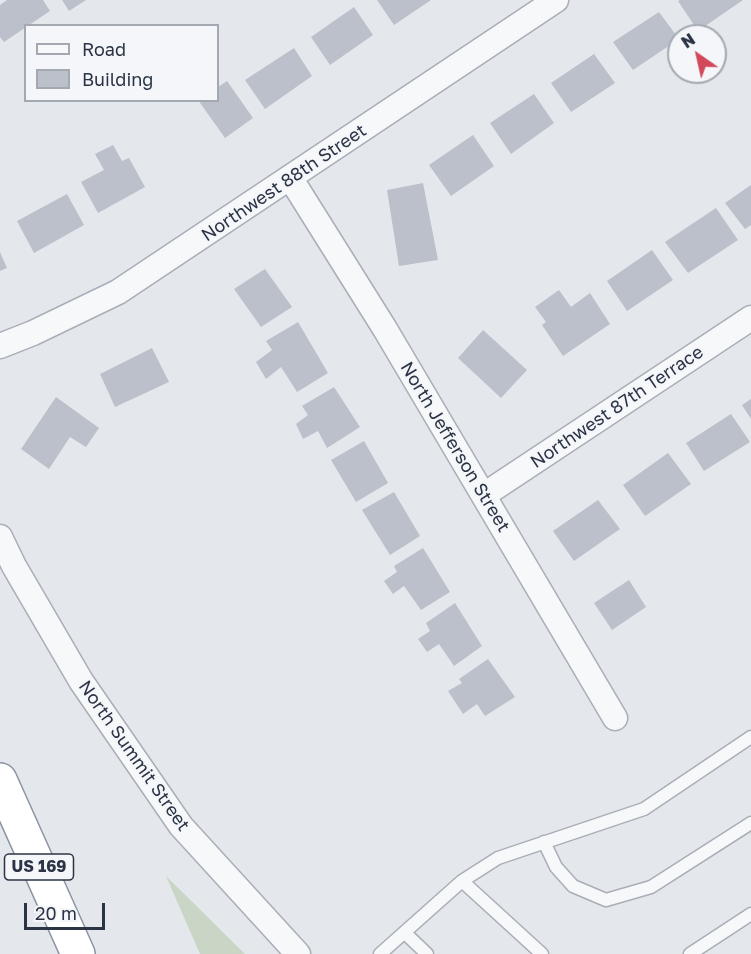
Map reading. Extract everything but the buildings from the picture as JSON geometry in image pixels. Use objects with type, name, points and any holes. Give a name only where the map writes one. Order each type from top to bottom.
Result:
[{"type":"highway","name":"US 169","points":[[0,780],[78,954]]},
{"type":"street","name":"Northwest 88th Street","points":[[0,346],[33,333],[118,292],[291,179],[556,0]]},
{"type":"street","name":"North Jefferson Street","points":[[291,179],[484,495],[615,718]]},
{"type":"street","name":"Northwest 87th Terrace","points":[[484,495],[751,318]]},
{"type":"street","name":"North Summit Street","points":[[0,537],[14,566],[81,681],[181,826],[298,954]]},
{"type":"lane","points":[[380,954],[462,881],[498,858],[644,809],[751,737]]},
{"type":"lane","points":[[544,842],[556,867],[573,886],[606,900],[651,887],[751,822]]},
{"type":"lane","points":[[462,881],[542,954]]},
{"type":"lane","points":[[690,954],[751,914]]},
{"type":"lane","points":[[405,933],[428,954]]},
{"type":"green space","points":[[166,876],[245,954],[200,954]]}]
